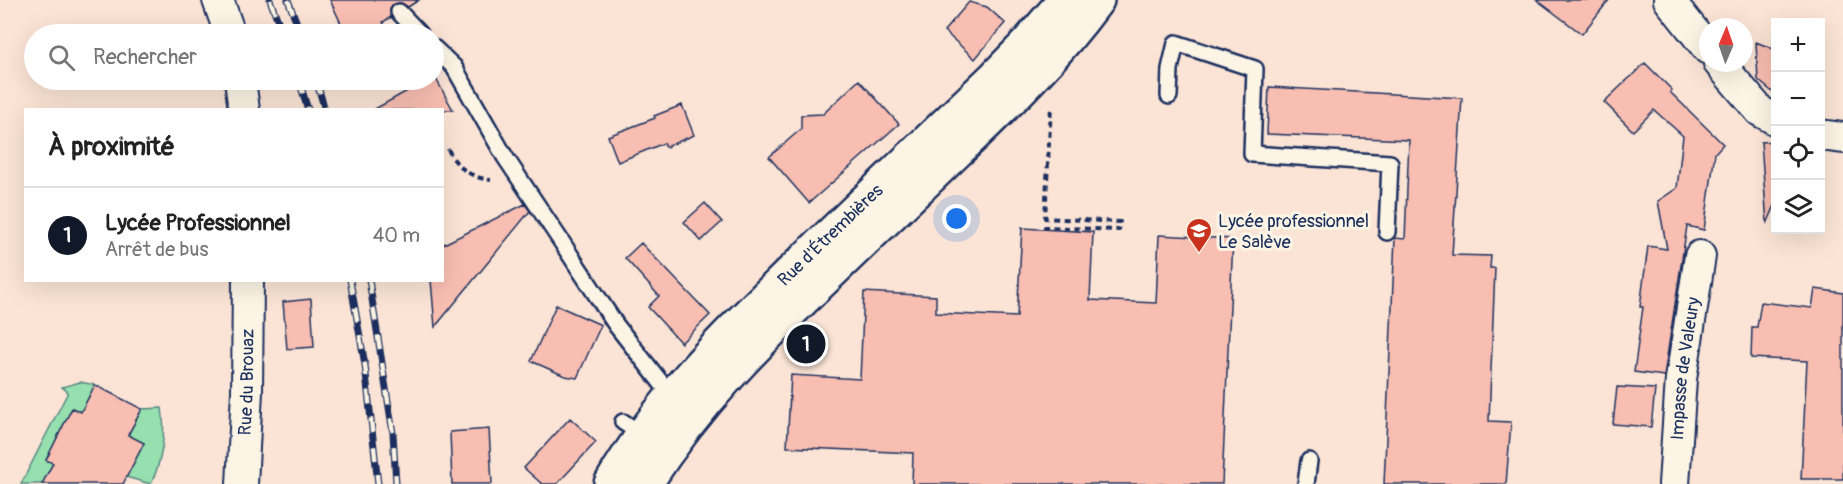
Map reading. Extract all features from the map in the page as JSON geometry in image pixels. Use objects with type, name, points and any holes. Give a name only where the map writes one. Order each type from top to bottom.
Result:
[{"type":"main road","name":"Rue d'Étrembières","points":[[681,408],[730,332],[993,79],[1065,0]]},
{"type":"main road","name":"Rue d'Étrembières","points":[[611,484],[644,436],[724,379],[762,338],[946,162],[1047,61],[1097,0]]},
{"type":"main road","name":"Rue d'Étrembières","points":[[644,436],[645,484]]},
{"type":"street","points":[[218,0],[226,24]]},
{"type":"street","points":[[1669,0],[1699,38]]},
{"type":"street","points":[[1727,72],[1760,111],[1771,117]]},
{"type":"street","points":[[241,90],[244,108]]},
{"type":"street","points":[[1825,136],[1843,138]]},
{"type":"street","name":"Impasse de Valeury","points":[[1674,484],[1682,379],[1700,256]]},
{"type":"street","name":"Rue du Brouaz","points":[[242,484],[247,392],[248,282]]},
{"type":"lane","points":[[399,12],[410,24]]},
{"type":"lane","points":[[1169,96],[1170,69],[1176,44],[1255,69],[1252,154],[1390,163],[1387,232]]},
{"type":"lane","points":[[444,59],[453,68],[517,176],[616,325],[681,408]]},
{"type":"lane","points":[[1306,484],[1310,461]]},
{"type":"path","points":[[1045,230],[1045,227],[1119,230],[1119,222],[1046,218],[1052,97]]},
{"type":"path","points":[[448,149],[453,160],[463,170],[482,179],[517,176]]},
{"type":"green space","points":[[80,382],[95,385],[81,412],[72,408],[46,460],[53,463],[42,484],[21,484],[68,392],[62,387]]},
{"type":"green space","points":[[162,408],[164,427],[162,447],[151,484],[126,477],[144,443],[128,435],[142,409]]},
{"type":"building","points":[[330,0],[419,0],[408,7],[401,3],[392,5],[391,17],[383,22],[384,24],[341,24]]},
{"type":"building","points":[[1537,0],[1609,0],[1582,34]]},
{"type":"building","points":[[969,2],[987,7],[1005,23],[975,59],[944,31]]},
{"type":"building","points":[[1756,42],[1771,48],[1771,91],[1758,80]]},
{"type":"building","points":[[1645,63],[1672,90],[1670,92],[1723,144],[1715,153],[1704,230],[1687,226],[1664,376],[1634,372],[1648,246],[1667,249],[1658,201],[1677,188],[1683,136],[1654,110],[1633,131],[1604,102]]},
{"type":"building","points":[[859,80],[899,124],[809,203],[769,157],[801,129],[801,115],[823,114]]},
{"type":"building","points":[[1269,87],[1462,98],[1452,255],[1491,256],[1490,268],[1495,268],[1489,421],[1511,422],[1506,484],[1384,484],[1395,238],[1405,239],[1409,140],[1267,134]]},
{"type":"building","points":[[409,90],[442,90],[453,110],[444,110],[444,108],[377,108]]},
{"type":"building","points":[[682,105],[694,135],[666,147],[664,143],[618,162],[608,136]]},
{"type":"building","points":[[1771,141],[1771,215],[1767,224],[1761,142]]},
{"type":"building","points":[[705,203],[722,222],[701,241],[684,222]]},
{"type":"building","points":[[525,204],[530,211],[435,327],[431,282],[444,282],[444,244]]},
{"type":"building","points":[[1022,228],[1093,232],[1090,300],[1156,303],[1159,235],[1233,239],[1222,484],[912,484],[913,453],[787,447],[791,375],[860,379],[864,292],[936,296],[936,313],[1017,317]]},
{"type":"building","points":[[641,243],[710,315],[681,343],[648,307],[659,296],[625,258]]},
{"type":"building","points":[[1815,289],[1843,293],[1843,479],[1801,479],[1807,361],[1751,358],[1752,327],[1757,327],[1761,302],[1812,308]]},
{"type":"building","points":[[311,299],[314,347],[287,349],[283,302]]},
{"type":"building","points":[[556,305],[601,325],[577,378],[565,376],[531,361]]},
{"type":"building","points":[[95,385],[142,409],[128,435],[144,443],[123,484],[42,484],[53,463],[46,460],[72,408],[81,412]]},
{"type":"building","points":[[1617,387],[1655,389],[1651,427],[1613,424]]},
{"type":"building","points":[[570,418],[596,442],[557,484],[542,484],[524,468]]},
{"type":"building","points":[[489,429],[492,484],[452,484],[450,432]]},
{"type":"railway","points":[[270,0],[279,24]]},
{"type":"railway","points":[[288,0],[297,24]]},
{"type":"railway","points":[[302,90],[307,108]]},
{"type":"railway","points":[[319,90],[324,108]]},
{"type":"railway","points":[[350,282],[365,365],[378,484]]},
{"type":"railway","points":[[369,282],[393,433],[396,484]]},
{"type":"place","name":"Lycée professionnel Le Salève","points":[[1199,254]]},
{"type":"place","name":"Lycée Professionnel","points":[[806,344]]}]
